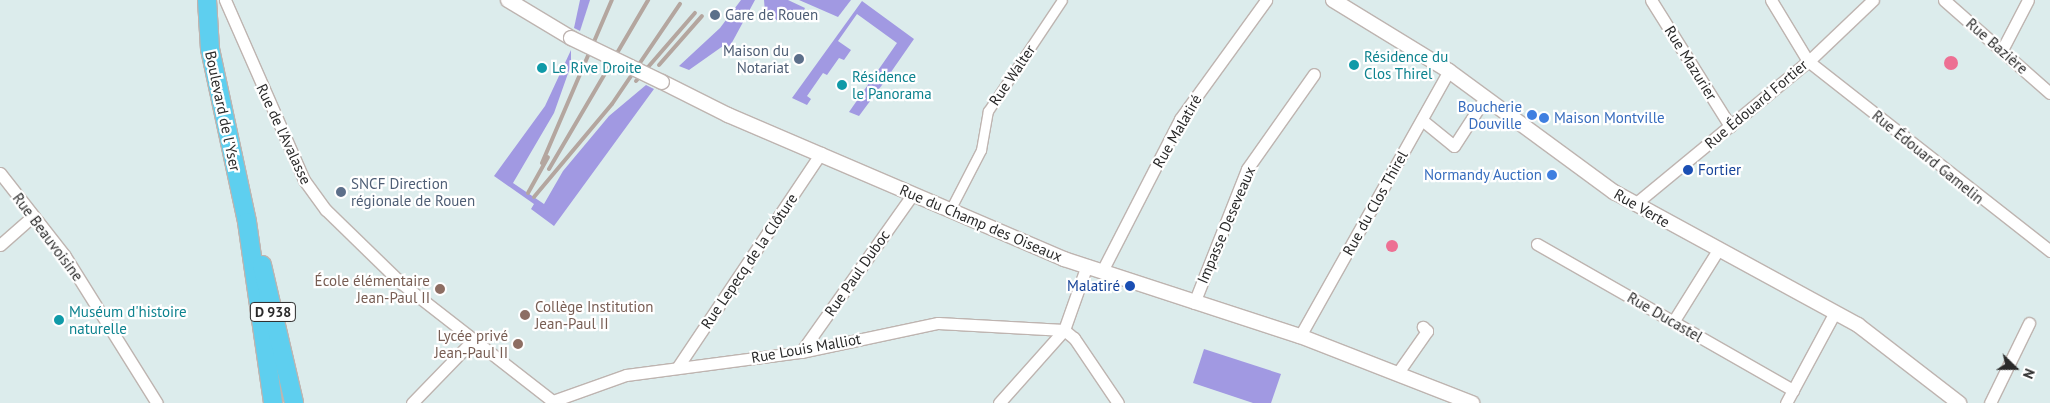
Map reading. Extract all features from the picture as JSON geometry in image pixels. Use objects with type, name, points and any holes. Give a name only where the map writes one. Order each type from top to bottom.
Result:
[{"type":"main road","name":"Boulevard de l'Yser","points":[[207,0],[210,50],[247,222],[273,403]]},
{"type":"main road","name":"Boulevard de l'Yser","points":[[247,222],[264,271],[294,403]]},
{"type":"street","name":"Rue de l'Avalasse","points":[[224,0],[304,180],[326,210],[381,266],[472,341],[554,402]]},
{"type":"street","name":"Rue du Champ des Oiseaux","points":[[508,0],[571,38],[662,82],[950,210],[1087,265],[1194,303],[1300,336],[1399,371],[1472,403]]},
{"type":"street","name":"Rue Walter","points":[[950,210],[981,150],[988,111],[1062,0]]},
{"type":"street","name":"Rue Malatiré","points":[[1102,270],[1180,119],[1266,0]]},
{"type":"street","name":"Rue Verte","points":[[1333,0],[1449,71],[1565,160],[1634,204],[1886,344],[1959,403]]},
{"type":"street","name":"Rue Mazurier","points":[[1651,0],[1730,126]]},
{"type":"street","points":[[1771,0],[1808,61]]},
{"type":"street","name":"Rue Édouard Fortier","points":[[1634,204],[1808,61],[1873,0]]},
{"type":"street","name":"Rue Bazière","points":[[1944,0],[2050,93]]},
{"type":"street","points":[[2002,50],[2028,0]]},
{"type":"street","name":"Rue Édouard Gamelin","points":[[1808,61],[2050,251]]},
{"type":"street","name":"Rue du Clos Thirel","points":[[1300,336],[1449,71]]},
{"type":"street","name":"Impasse Deseveaux","points":[[1194,303],[1247,169],[1314,74]]},
{"type":"street","points":[[1422,120],[1454,146],[1485,98]]},
{"type":"street","name":"Rue Lepecq de la Clôture","points":[[677,368],[821,153]]},
{"type":"street","name":"Rue Beauvoisine","points":[[0,173],[70,263],[157,403]]},
{"type":"street","name":"Rue Paul Duboc","points":[[801,352],[913,194]]},
{"type":"street","points":[[0,245],[34,216]]},
{"type":"street","name":"Rue Ducastel","points":[[1537,244],[1793,390]]},
{"type":"street","points":[[1673,322],[1718,250]]},
{"type":"street","points":[[999,403],[1064,330],[1087,265]]},
{"type":"street","points":[[1786,403],[1834,314]]},
{"type":"street","name":"Rue Louis Malliot","points":[[554,402],[626,375],[801,352],[938,323],[1064,330]]},
{"type":"street","points":[[1990,403],[2028,323]]},
{"type":"street","points":[[1399,371],[1427,331],[1423,327]]},
{"type":"street","points":[[1064,330],[1118,403]]},
{"type":"street","points":[[412,403],[472,341]]},
{"type":"shaded area","points":[[580,0],[590,0],[580,31],[574,28]]},
{"type":"shaded area","points":[[741,0],[755,0],[729,48],[723,46],[689,70],[679,66],[720,28]]},
{"type":"shaded area","points":[[764,0],[788,0],[805,8],[801,16],[790,11],[778,21],[765,13]]},
{"type":"shaded area","points":[[799,0],[851,0],[838,17]]},
{"type":"shaded area","points":[[862,1],[914,39],[882,85],[859,116],[849,112],[897,43],[857,14],[838,41],[851,50],[844,60],[839,58],[827,75],[823,73],[807,96],[811,99],[807,105],[792,98]]},
{"type":"shaded area","points":[[571,50],[571,65],[554,113],[513,183],[544,204],[563,171],[609,116],[646,85],[654,89],[554,226],[531,209],[534,204],[494,176],[545,106]]},
{"type":"shaded area","points":[[1951,56],[1956,58],[1958,63],[1956,68],[1951,70],[1946,68],[1944,63],[1946,58]]},
{"type":"shaded area","points":[[1390,240],[1394,240],[1398,246],[1394,252],[1390,252],[1386,248],[1386,244]]},
{"type":"shaded area","points":[[1204,349],[1281,374],[1271,403],[1253,403],[1193,383]]},
{"type":"railway","points":[[542,163],[612,0]]},
{"type":"railway","points":[[549,169],[648,0]]},
{"type":"railway","points":[[534,197],[612,104],[680,4]]},
{"type":"railway","points":[[636,81],[695,13]]},
{"type":"railway","points":[[659,65],[702,16]]},
{"type":"railway","points":[[528,193],[548,157]]},
{"type":"place","name":"Gare de Rouen","points":[[715,15]]},
{"type":"place","name":"Maison du Notariat","points":[[799,59]]},
{"type":"place","name":"Résidence du Clos Thirel","points":[[1354,65]]},
{"type":"place","name":"Le Rive Droite","points":[[542,68]]},
{"type":"place","name":"Résidence le Panorama","points":[[842,85]]},
{"type":"place","name":"Boucherie Douville","points":[[1532,115]]},
{"type":"place","name":"Maison Montville","points":[[1544,118]]},
{"type":"place","name":"Fortier","points":[[1688,170]]},
{"type":"place","name":"Normandy Auction","points":[[1552,175]]},
{"type":"place","name":"SNCF Direction régionale de Rouen","points":[[341,192]]},
{"type":"place","name":"Malatiré","points":[[1130,286]]},
{"type":"place","name":"École élémentaire Jean-Paul II","points":[[440,289]]},
{"type":"place","name":"Collège Institution Jean-Paul II","points":[[525,315]]},
{"type":"place","name":"Muséum d'histoire naturelle","points":[[59,320]]},
{"type":"place","name":"Lycée privé Jean-Paul II","points":[[518,344]]}]
